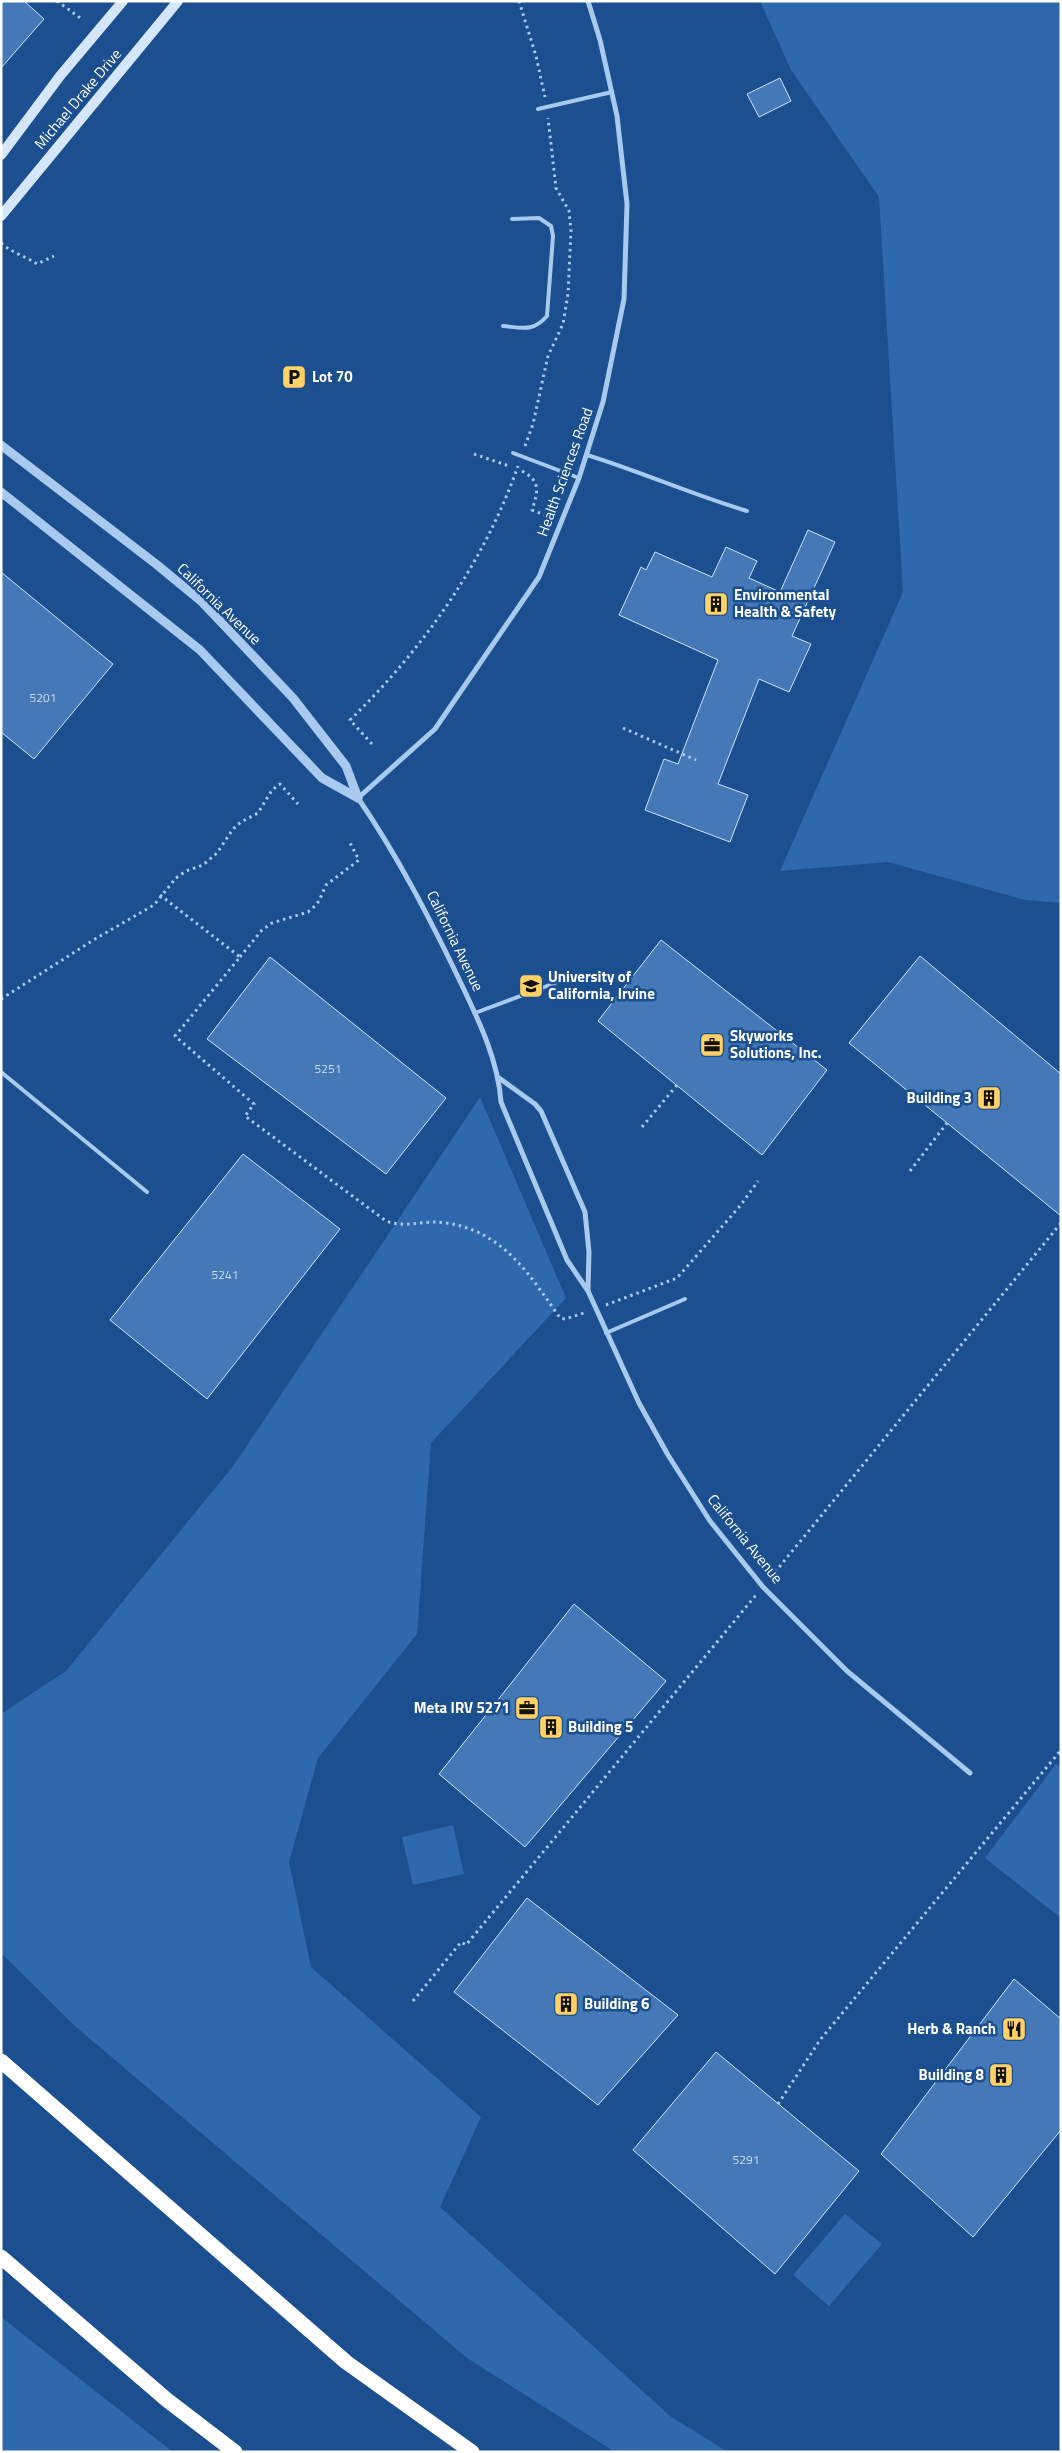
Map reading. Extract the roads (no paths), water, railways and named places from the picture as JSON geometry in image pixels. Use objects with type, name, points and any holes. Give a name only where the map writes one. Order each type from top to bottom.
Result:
[{"type":"highway","points":[[1,2060],[346,2362],[472,2452]]},
{"type":"highway","points":[[1,2257],[168,2400],[235,2452]]},
{"type":"main road","name":"Michael Drake Drive","points":[[1,155],[60,76],[123,1]]},
{"type":"main road","name":"Michael Drake Drive","points":[[1,216],[178,1]]},
{"type":"street","name":"Health Sciences Road","points":[[358,798],[436,729],[539,577],[588,455],[604,402],[624,299],[627,204],[624,159],[612,92],[588,1]]},
{"type":"street","name":"California Avenue","points":[[1,445],[156,564],[200,601],[293,698],[346,766],[358,798],[426,910],[475,1013],[499,1078],[501,1102],[567,1260],[588,1291],[638,1402],[668,1455],[710,1521],[763,1587],[847,1671],[970,1773]]},
{"type":"street","name":"California Avenue","points":[[1,492],[200,650],[322,778],[358,798]]},
{"type":"street","name":"California Avenue","points":[[499,1078],[535,1104],[541,1111],[585,1212],[589,1252],[588,1291]]},
{"type":"lane","points":[[538,109],[612,92]]},
{"type":"lane","points":[[503,326],[527,328],[538,326],[547,316],[553,236],[551,226],[539,218],[512,219]]},
{"type":"lane","points":[[513,453],[579,478]]},
{"type":"lane","points":[[588,455],[626,467],[707,499],[747,511]]},
{"type":"lane","points":[[475,1013],[555,983]]},
{"type":"lane","points":[[1,1072],[148,1192]]},
{"type":"lane","points":[[606,1333],[685,1299]]},
{"type":"place","name":"Lot 70","points":[[294,377]]},
{"type":"place","name":"Environmental Health & Safety","points":[[716,604]]},
{"type":"place","name":"University of California, Irvine","points":[[531,986]]},
{"type":"place","name":"Skyworks Solutions, Inc.","points":[[712,1045]]},
{"type":"place","name":"Building 3","points":[[989,1098]]},
{"type":"place","name":"Meta IRV 5271","points":[[527,1708]]},
{"type":"place","name":"Building 5","points":[[551,1727]]},
{"type":"place","name":"Building 6","points":[[566,2004]]},
{"type":"place","name":"Herb & Ranch","points":[[1014,2029]]},
{"type":"place","name":"Building 8","points":[[1001,2075]]}]
